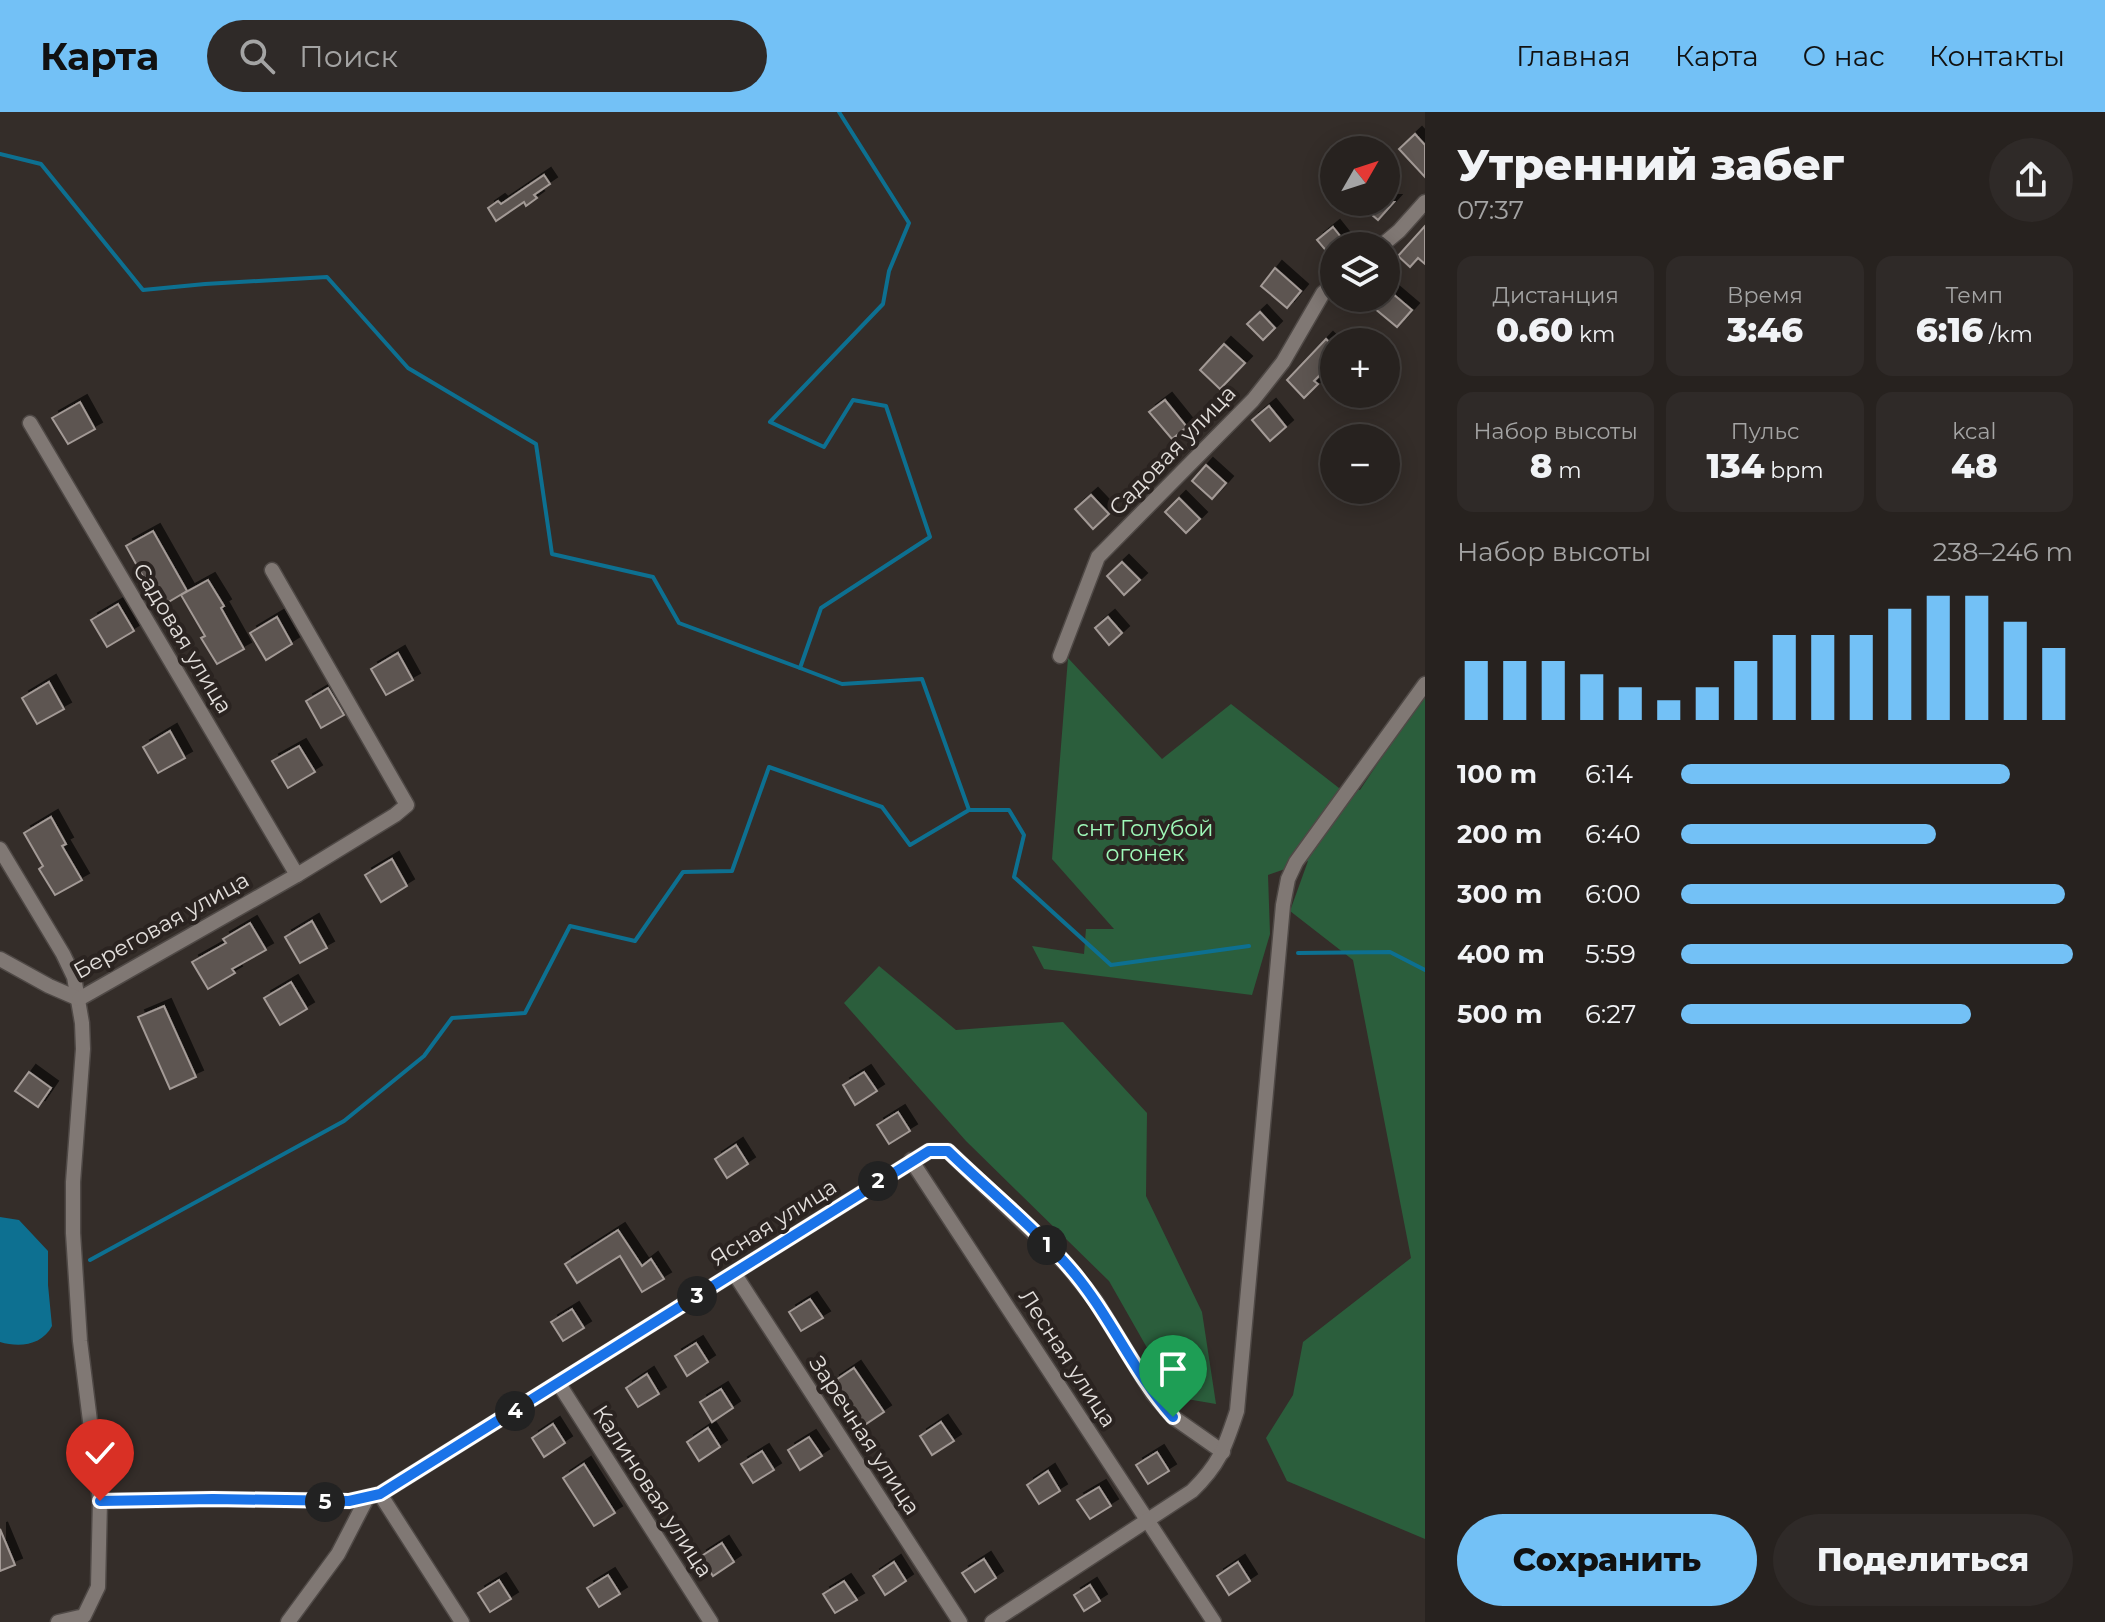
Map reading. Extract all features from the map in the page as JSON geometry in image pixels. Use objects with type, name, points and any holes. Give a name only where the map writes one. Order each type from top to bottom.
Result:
[{"type":"street","points":[[1398,232],[1425,202]]},
{"type":"street","name":"Садовая улица","points":[[1060,656],[1098,557],[1253,400],[1283,362],[1320,298]]},
{"type":"street","name":"Садовая улица","points":[[30,423],[297,875]]},
{"type":"street","name":"Береговая улица","points":[[0,849],[63,954],[74,977],[79,999],[297,875],[407,805],[272,570]]},
{"type":"street","points":[[992,1622],[1192,1491],[1211,1473],[1223,1452],[1237,1411],[1283,905],[1288,879],[1296,862],[1425,684]]},
{"type":"street","points":[[0,959],[79,999],[83,1049],[73,1182],[73,1233],[80,1341],[100,1501],[98,1587],[84,1616],[58,1622]]},
{"type":"street","name":"Ясная улица","points":[[374,1496],[559,1384],[929,1151],[948,1151],[1067,1265],[1095,1300],[1153,1394],[1173,1417],[1223,1452]]},
{"type":"street","name":"Лесная улица","points":[[911,1160],[1214,1622]]},
{"type":"street","name":"Заречная улица","points":[[734,1273],[960,1622]]},
{"type":"street","name":"Калиновая улица","points":[[559,1384],[711,1622]]},
{"type":"street","points":[[100,1501],[213,1499],[327,1502],[374,1496]]},
{"type":"street","points":[[288,1622],[338,1554],[349,1529],[374,1496]]},
{"type":"street","points":[[374,1496],[462,1622]]},
{"type":"street","points":[[327,1502],[339,1509],[349,1529]]},
{"type":"green space","name":"снт Голубой огонек","points":[[1068,658],[1162,759],[1231,704],[1339,788],[1360,790],[1425,692],[1425,1539],[1287,1481],[1266,1438],[1293,1395],[1303,1342],[1411,1258],[1353,960],[1290,911],[1308,861],[1268,875],[1270,934],[1252,995],[1044,969],[1032,946],[1084,954],[1086,929],[1114,929],[1052,859]]},
{"type":"green space","points":[[879,966],[956,1030],[1063,1022],[1147,1113],[1146,1196],[1202,1312],[1216,1404],[1175,1397],[1109,1281],[966,1141],[844,1003]]},
{"type":"water","points":[[0,1217],[19,1220],[48,1251],[52,1326],[42,1337],[30,1343],[15,1345],[0,1342]]},
{"type":"building","points":[[1415,134],[1425,145],[1425,177],[1400,150]]},
{"type":"building","points":[[544,175],[550,184],[534,195],[537,198],[526,206],[524,202],[496,221],[488,208],[498,201],[501,204]]},
{"type":"building","points":[[1425,226],[1425,264],[1418,258],[1410,267],[1400,258],[1400,254]]},
{"type":"building","points":[[1275,268],[1301,291],[1287,308],[1261,286]]},
{"type":"building","points":[[1400,300],[1412,310],[1397,327],[1379,312],[1400,312]]},
{"type":"building","points":[[1260,312],[1275,328],[1263,340],[1247,324]]},
{"type":"building","points":[[1224,344],[1245,363],[1220,389],[1200,370]]},
{"type":"building","points":[[1320,345],[1320,375],[1314,381],[1318,384],[1304,398],[1287,380]]},
{"type":"building","points":[[1165,400],[1187,427],[1172,439],[1149,412]]},
{"type":"building","points":[[80,402],[95,429],[68,444],[52,418]]},
{"type":"building","points":[[1269,406],[1286,427],[1270,441],[1252,420]]},
{"type":"building","points":[[1206,465],[1226,483],[1212,499],[1192,481]]},
{"type":"building","points":[[1091,495],[1109,514],[1093,529],[1075,509]]},
{"type":"building","points":[[1179,498],[1200,519],[1186,533],[1165,512]]},
{"type":"building","points":[[153,531],[187,591],[160,607],[126,546]]},
{"type":"building","points":[[1122,562],[1140,580],[1124,595],[1107,576]]},
{"type":"building","points":[[208,580],[244,649],[217,664],[181,595]]},
{"type":"building","points":[[118,604],[134,631],[107,647],[91,620]]},
{"type":"building","points":[[277,617],[292,644],[266,660],[250,633]]},
{"type":"building","points":[[1108,617],[1122,633],[1109,645],[1095,628]]},
{"type":"building","points":[[398,653],[413,680],[386,695],[371,669]]},
{"type":"building","points":[[49,682],[64,709],[37,724],[22,698]]},
{"type":"building","points":[[328,688],[344,715],[321,728],[306,701]]},
{"type":"building","points":[[170,731],[185,758],[158,773],[143,747]]},
{"type":"building","points":[[299,746],[315,772],[288,788],[272,761]]},
{"type":"building","points":[[51,817],[66,844],[62,846],[82,880],[55,895],[39,869],[43,866],[24,833]]},
{"type":"building","points":[[392,859],[407,886],[381,902],[365,875]]},
{"type":"building","points":[[312,921],[327,948],[300,963],[285,937]]},
{"type":"building","points":[[250,923],[266,950],[232,969],[235,973],[208,989],[192,962],[226,943],[223,939]]},
{"type":"building","points":[[291,982],[307,1009],[280,1025],[264,998]]},
{"type":"building","points":[[164,1006],[196,1077],[170,1089],[138,1017]]},
{"type":"building","points":[[29,1072],[51,1088],[38,1107],[15,1091]]},
{"type":"building","points":[[864,1072],[877,1091],[855,1105],[843,1085]]},
{"type":"building","points":[[898,1112],[910,1131],[889,1144],[877,1125]]},
{"type":"building","points":[[736,1145],[748,1164],[727,1178],[715,1159]]},
{"type":"building","points":[[618,1230],[642,1266],[651,1259],[664,1279],[642,1292],[620,1256],[577,1283],[565,1264]]},
{"type":"building","points":[[810,1299],[823,1318],[801,1331],[789,1312]]},
{"type":"building","points":[[572,1309],[584,1328],[563,1341],[551,1322]]},
{"type":"building","points":[[696,1343],[708,1362],[687,1376],[675,1356]]},
{"type":"building","points":[[854,1368],[884,1412],[863,1426],[833,1382]]},
{"type":"building","points":[[647,1374],[659,1394],[638,1407],[626,1388]]},
{"type":"building","points":[[721,1389],[733,1408],[712,1422],[700,1402]]},
{"type":"building","points":[[941,1422],[954,1441],[932,1455],[920,1436]]},
{"type":"building","points":[[553,1424],[565,1443],[544,1457],[532,1438]]},
{"type":"building","points":[[708,1428],[720,1447],[699,1461],[687,1442]]},
{"type":"building","points":[[809,1437],[822,1456],[800,1470],[788,1450]]},
{"type":"building","points":[[762,1451],[774,1470],[753,1483],[741,1464]]},
{"type":"building","points":[[1157,1452],[1169,1471],[1148,1484],[1136,1465]]},
{"type":"building","points":[[584,1464],[615,1513],[594,1526],[563,1478]]},
{"type":"building","points":[[1048,1471],[1060,1491],[1039,1504],[1027,1485]]},
{"type":"building","points":[[1099,1487],[1111,1506],[1090,1519],[1077,1500]]},
{"type":"building","points":[[0,1529],[15,1565],[0,1571]]},
{"type":"building","points":[[722,1543],[734,1562],[713,1576],[700,1557]]},
{"type":"building","points":[[984,1559],[996,1578],[975,1592],[962,1573]]},
{"type":"building","points":[[894,1562],[906,1581],[885,1595],[873,1576]]},
{"type":"building","points":[[1238,1562],[1250,1581],[1229,1595],[1217,1576]]},
{"type":"building","points":[[608,1575],[620,1594],[599,1607],[587,1588]]},
{"type":"building","points":[[499,1580],[511,1599],[490,1612],[478,1593]]},
{"type":"building","points":[[844,1581],[857,1600],[835,1613],[823,1594]]},
{"type":"building","points":[[1090,1585],[1100,1601],[1084,1611],[1074,1595]]},
{"type":"waterway","points":[[839,112],[909,223],[889,271],[883,304],[770,422],[824,447],[853,400],[886,406],[930,537],[821,608],[800,668],[842,684],[922,679],[969,810],[1009,810],[1024,835],[1014,877],[1111,965],[1249,946]]},
{"type":"waterway","points":[[0,154],[41,164],[143,290],[327,277],[408,368],[536,444],[552,554],[653,577],[679,623],[800,668]]},
{"type":"waterway","points":[[90,1260],[344,1121],[424,1056],[452,1018],[525,1013],[570,926],[635,941],[683,872],[732,871],[769,767],[882,807],[910,845],[969,810]]},
{"type":"waterway","points":[[1298,953],[1390,952],[1425,970]]},
{"type":"route","points":[[100,1501],[213,1499],[327,1502],[380,1494],[929,1151],[948,1151],[1067,1265],[1095,1300],[1153,1394],[1173,1417]]}]
